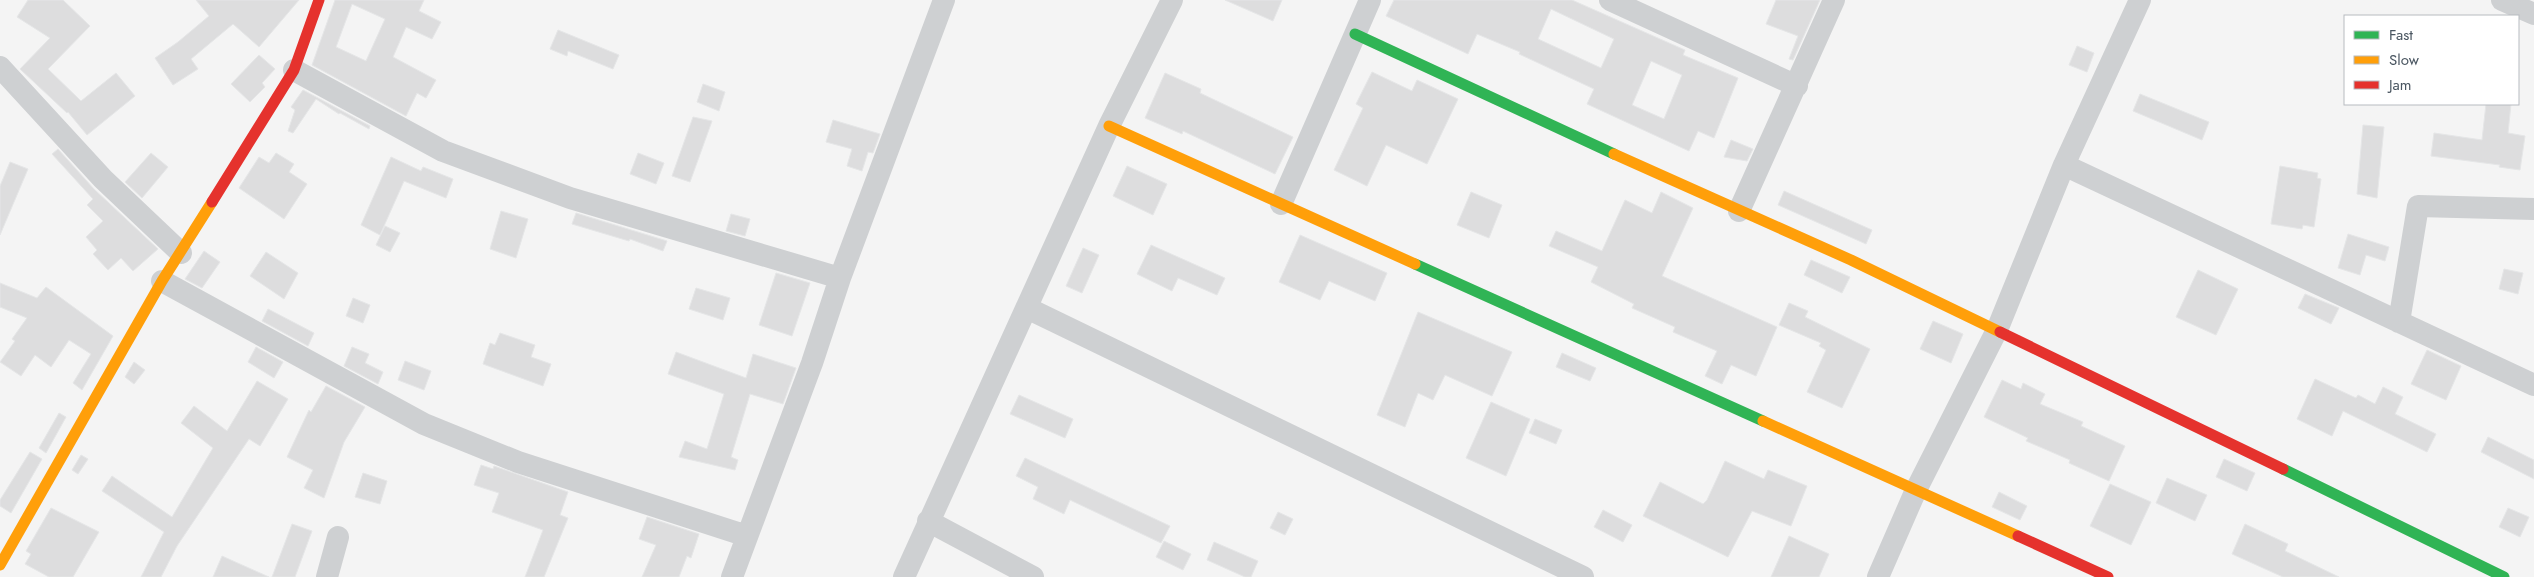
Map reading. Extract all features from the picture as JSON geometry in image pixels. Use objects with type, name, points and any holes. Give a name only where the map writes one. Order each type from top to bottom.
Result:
[{"type":"street","points":[[0,565],[162,280],[181,253],[294,70],[319,0]]},
{"type":"street","points":[[732,577],[812,363],[840,278],[944,0]]},
{"type":"street","points":[[904,577],[1109,126],[1172,0]]},
{"type":"street","points":[[1280,204],[1370,0]]},
{"type":"street","points":[[1610,0],[1798,86]]},
{"type":"street","points":[[1739,211],[1798,86],[1834,0]]},
{"type":"street","points":[[1878,577],[1916,490],[1997,330],[2064,166],[2140,0]]},
{"type":"street","points":[[2502,0],[2534,14]]},
{"type":"street","points":[[1355,34],[1739,211],[1851,260],[2504,577]]},
{"type":"street","points":[[0,67],[103,179],[181,253]]},
{"type":"street","points":[[294,70],[443,151],[570,198],[840,278]]},
{"type":"street","points":[[1109,126],[2108,577]]},
{"type":"street","points":[[2064,166],[2534,385]]},
{"type":"street","points":[[2400,322],[2418,206],[2534,209]]},
{"type":"street","points":[[162,280],[424,424],[518,462],[746,536]]},
{"type":"street","points":[[1027,308],[1583,577]]},
{"type":"street","points":[[928,521],[1033,577]]},
{"type":"street","points":[[327,577],[338,537]]},
{"type":"building","points":[[28,0],[63,0],[90,26],[48,69],[81,101],[116,73],[135,96],[87,135],[68,112],[20,69],[50,38],[17,17]]},
{"type":"building","points":[[196,0],[299,0],[259,47],[233,24],[191,59],[198,69],[173,85],[155,58],[209,16]]},
{"type":"building","points":[[335,0],[424,0],[419,11],[441,22],[432,39],[406,27],[393,57],[436,80],[426,98],[417,93],[406,116],[312,65]],"holes":[[[352,4],[385,19],[366,61],[336,47]]]},
{"type":"building","points":[[1225,0],[1282,0],[1273,21]]},
{"type":"building","points":[[1394,0],[1572,0],[1685,50],[1683,55],[1738,78],[1714,138],[1698,131],[1689,151],[1587,104],[1594,89],[1519,54],[1520,52],[1477,34],[1468,54],[1386,16]],"holes":[[[1551,9],[1614,39],[1601,68],[1538,39]],[[1651,61],[1682,75],[1664,119],[1632,105]]]},
{"type":"building","points":[[1776,0],[1820,0],[1793,60],[1789,59],[1798,36],[1766,24]]},
{"type":"building","points":[[558,30],[619,55],[613,69],[568,51],[567,56],[550,49]]},
{"type":"building","points":[[2077,46],[2094,53],[2087,72],[2069,65]]},
{"type":"building","points":[[259,55],[275,69],[262,83],[265,87],[250,102],[231,84]]},
{"type":"building","points":[[1372,72],[1412,91],[1417,80],[1458,99],[1427,164],[1386,145],[1367,186],[1334,170],[1363,108],[1356,104]]},
{"type":"building","points":[[1165,73],[1201,89],[1200,93],[1293,137],[1275,174],[1183,131],[1182,134],[1145,118]]},
{"type":"building","points":[[703,84],[725,92],[719,111],[697,102]]},
{"type":"building","points":[[303,90],[370,126],[369,129],[339,114],[316,99],[293,133],[288,131],[295,110],[291,107]]},
{"type":"building","points":[[2140,94],[2209,122],[2202,140],[2133,111]]},
{"type":"building","points":[[2486,105],[2511,105],[2508,133],[2525,136],[2520,170],[2499,167],[2500,165],[2431,156],[2434,133],[2482,140]]},
{"type":"building","points":[[693,117],[712,121],[690,182],[672,176]]},
{"type":"building","points":[[833,120],[880,134],[873,153],[868,152],[862,171],[847,166],[852,149],[826,142]]},
{"type":"building","points":[[2363,125],[2384,127],[2377,198],[2357,194]]},
{"type":"building","points":[[1731,140],[1753,149],[1747,161],[1724,157]]},
{"type":"building","points":[[58,149],[94,189],[158,249],[133,271],[121,258],[108,270],[93,254],[97,250],[86,237],[103,221],[87,205],[93,199],[52,154]]},
{"type":"building","points":[[151,153],[168,167],[142,198],[125,182]]},
{"type":"building","points":[[276,153],[294,164],[289,172],[307,184],[284,219],[239,188],[259,157],[269,163]]},
{"type":"building","points":[[638,153],[664,163],[656,184],[630,174]]},
{"type":"building","points":[[391,157],[421,171],[423,167],[453,179],[446,198],[404,181],[380,235],[361,225]]},
{"type":"building","points":[[10,162],[28,169],[0,235],[0,186]]},
{"type":"building","points":[[1127,166],[1167,184],[1153,215],[1113,196]]},
{"type":"building","points":[[2280,166],[2318,173],[2317,178],[2321,179],[2314,227],[2303,225],[2302,229],[2271,224]]},
{"type":"building","points":[[1784,191],[1872,230],[1866,244],[1778,205]]},
{"type":"building","points":[[1471,192],[1502,205],[1489,238],[1457,225]]},
{"type":"building","points":[[1661,192],[1693,208],[1662,276],[1777,327],[1756,376],[1731,365],[1722,384],[1705,376],[1717,351],[1673,332],[1675,327],[1632,308],[1634,304],[1591,282],[1598,267],[1549,246],[1556,231],[1602,251],[1625,200],[1652,213]]},
{"type":"building","points":[[501,211],[528,219],[516,258],[490,249]]},
{"type":"building","points":[[576,213],[667,241],[663,251],[630,239],[629,241],[572,224]]},
{"type":"building","points":[[731,214],[750,219],[745,236],[726,231]]},
{"type":"building","points":[[385,226],[400,233],[390,252],[376,245]]},
{"type":"building","points":[[2348,234],[2389,247],[2385,261],[2366,255],[2360,275],[2338,268]]},
{"type":"building","points":[[1300,235],[1387,273],[1375,301],[1329,281],[1320,300],[1279,282]]},
{"type":"building","points":[[1151,245],[1225,278],[1217,295],[1178,278],[1172,291],[1137,274]]},
{"type":"building","points":[[1083,248],[1099,255],[1082,293],[1066,286]]},
{"type":"building","points":[[204,251],[220,262],[202,288],[185,279]]},
{"type":"building","points":[[266,252],[298,273],[284,299],[250,276]]},
{"type":"building","points":[[1811,260],[1850,277],[1842,293],[1804,275]]},
{"type":"building","points":[[2504,269],[2523,273],[2518,294],[2499,289]]},
{"type":"building","points":[[2198,270],[2238,289],[2216,335],[2176,317]]},
{"type":"building","points":[[776,273],[810,283],[792,336],[759,325]]},
{"type":"building","points":[[0,283],[37,298],[46,287],[113,336],[82,390],[73,383],[91,354],[69,340],[51,367],[35,355],[21,376],[0,362],[15,341],[12,339],[27,318],[0,307]]},
{"type":"building","points":[[696,288],[730,298],[723,320],[689,309]]},
{"type":"building","points":[[2305,294],[2339,308],[2331,324],[2298,308]]},
{"type":"building","points":[[353,298],[370,305],[363,323],[346,316]]},
{"type":"building","points":[[1789,303],[1808,311],[1805,317],[1870,349],[1842,408],[1807,392],[1826,350],[1819,346],[1821,343],[1779,325]]},
{"type":"building","points":[[268,309],[314,333],[308,346],[262,321]]},
{"type":"building","points":[[1418,312],[1512,352],[1492,396],[1445,375],[1433,400],[1418,393],[1405,427],[1377,415]]},
{"type":"building","points":[[1933,321],[1963,334],[1951,363],[1920,349]]},
{"type":"building","points":[[500,333],[535,345],[531,357],[551,364],[543,386],[483,364],[490,343],[495,345]]},
{"type":"building","points":[[256,347],[283,362],[274,378],[248,362]]},
{"type":"building","points":[[352,347],[369,354],[365,363],[383,372],[378,384],[344,366]]},
{"type":"building","points":[[2427,350],[2461,366],[2446,400],[2411,384]]},
{"type":"building","points":[[676,352],[746,378],[753,354],[796,368],[783,404],[750,394],[731,457],[738,460],[735,470],[679,457],[685,441],[707,449],[724,394],[668,374]]},
{"type":"building","points":[[1562,353],[1596,368],[1590,381],[1556,367]]},
{"type":"building","points":[[405,361],[431,371],[424,390],[398,380]]},
{"type":"building","points":[[134,362],[145,370],[134,384],[125,377]]},
{"type":"building","points":[[2315,379],[2356,398],[2358,395],[2375,404],[2383,387],[2403,397],[2395,414],[2436,434],[2427,452],[2343,411],[2332,436],[2297,419]]},
{"type":"building","points":[[2002,380],[2021,389],[2023,383],[2045,394],[2040,404],[2083,422],[2081,426],[2125,446],[2109,481],[2069,463],[2070,460],[2026,441],[2028,438],[1984,417]]},
{"type":"building","points":[[257,381],[288,399],[260,446],[249,439],[177,546],[161,577],[141,577],[164,532],[102,491],[112,476],[172,517],[213,448],[181,423],[194,406],[227,431]]},
{"type":"building","points":[[326,386],[365,407],[344,442],[324,498],[304,488],[313,470],[287,457],[309,410],[311,412]]},
{"type":"building","points":[[1019,395],[1073,419],[1065,438],[1010,414]]},
{"type":"building","points":[[1491,402],[1530,419],[1506,476],[1466,458]]},
{"type":"building","points":[[59,413],[66,417],[46,453],[39,448]]},
{"type":"building","points":[[1535,419],[1562,430],[1556,444],[1529,433]]},
{"type":"building","points":[[2488,437],[2534,460],[2534,479],[2481,452]]},
{"type":"building","points":[[30,452],[42,459],[11,513],[0,506],[0,500]]},
{"type":"building","points":[[81,455],[88,459],[78,474],[72,470]]},
{"type":"building","points":[[1025,458],[1170,526],[1161,543],[1070,500],[1064,514],[1033,499],[1038,487],[1016,476]]},
{"type":"building","points":[[2224,459],[2255,473],[2247,491],[2216,477]]},
{"type":"building","points":[[1725,461],[1764,479],[1768,470],[1807,486],[1791,526],[1752,511],[1728,557],[1643,516],[1660,482],[1703,504],[1707,500]]},
{"type":"building","points":[[481,465],[493,469],[494,466],[568,492],[560,515],[568,518],[544,577],[525,577],[543,530],[492,512],[499,493],[474,485]]},
{"type":"building","points":[[363,473],[387,481],[380,504],[355,497]]},
{"type":"building","points":[[2167,478],[2207,495],[2195,521],[2156,503]]},
{"type":"building","points":[[2110,484],[2151,502],[2131,545],[2090,526]]},
{"type":"building","points":[[1999,492],[2027,506],[2020,520],[1992,507]]},
{"type":"building","points":[[51,508],[99,532],[73,577],[49,577],[25,564],[31,554],[26,551]]},
{"type":"building","points":[[2508,508],[2529,517],[2520,537],[2499,527]]},
{"type":"building","points":[[1603,510],[1632,525],[1623,542],[1594,527]]},
{"type":"building","points":[[1278,512],[1293,519],[1285,535],[1270,528]]},
{"type":"building","points":[[647,517],[699,534],[691,558],[687,556],[679,577],[642,577],[656,545],[639,539]]},
{"type":"building","points":[[292,524],[312,531],[295,577],[272,577]]},
{"type":"building","points":[[2245,524],[2288,544],[2285,551],[2339,577],[2283,577],[2232,554]]},
{"type":"building","points":[[1789,536],[1829,554],[1819,577],[1771,577]]},
{"type":"building","points":[[1164,541],[1191,554],[1183,570],[1156,557]]},
{"type":"building","points":[[1214,542],[1258,561],[1251,577],[1245,577],[1207,560]]},
{"type":"building","points":[[222,556],[269,577],[213,577]]},
{"type":"traffic: fast","points":[[1355,34],[1614,154]]},
{"type":"traffic: fast","points":[[1415,264],[1763,421]]},
{"type":"traffic: fast","points":[[2283,469],[2504,577]]},
{"type":"traffic: slow","points":[[1109,126],[1415,264]]},
{"type":"traffic: slow","points":[[1614,154],[1851,260],[2000,332]]},
{"type":"traffic: slow","points":[[0,565],[162,281],[212,202]]},
{"type":"traffic: slow","points":[[1763,421],[2018,536]]},
{"type":"traffic: jam","points":[[212,202],[294,70],[319,0]]},
{"type":"traffic: jam","points":[[2000,332],[2283,469]]},
{"type":"traffic: jam","points":[[2018,536],[2108,577]]}]
